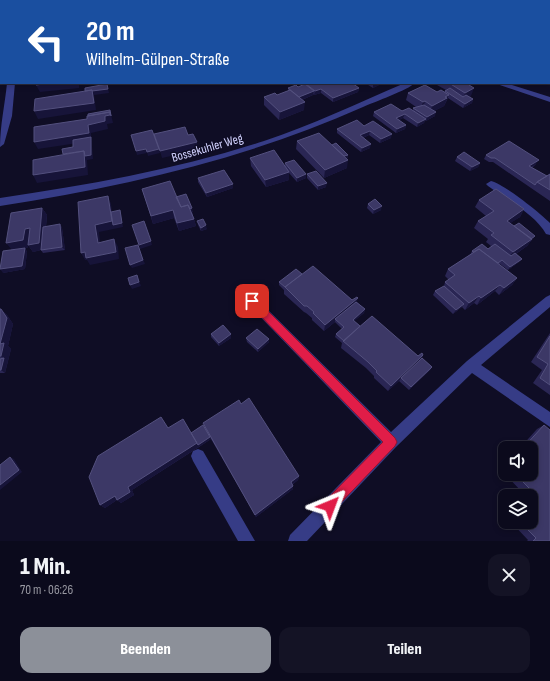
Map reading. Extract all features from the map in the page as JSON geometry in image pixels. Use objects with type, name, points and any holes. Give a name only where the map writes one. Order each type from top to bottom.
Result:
[{"type":"street","points":[[0,144],[8,116],[11,84]]},
{"type":"street","name":"Bossekuhler Weg","points":[[0,202],[121,182],[194,165],[267,143],[335,117],[409,84]]},
{"type":"street","points":[[501,84],[550,100]]},
{"type":"street","points":[[522,91],[526,84]]},
{"type":"street","points":[[491,184],[539,218],[549,227],[550,231]]},
{"type":"street","points":[[296,541],[391,442],[471,365],[550,300]]},
{"type":"street","points":[[252,301],[391,442]]},
{"type":"street","points":[[471,365],[550,420]]},
{"type":"street","points":[[198,456],[246,541]]},
{"type":"building","points":[[107,84],[108,89],[85,91],[85,88]]},
{"type":"building","points":[[305,84],[314,91],[299,97],[288,88],[296,85],[298,87]]},
{"type":"building","points":[[306,84],[353,84],[359,88],[333,98],[321,89],[315,91]]},
{"type":"building","points":[[451,84],[472,84],[469,85],[474,88],[465,93]]},
{"type":"building","points":[[425,85],[437,92],[441,90],[449,95],[445,97],[447,98],[432,106],[408,93]]},
{"type":"building","points":[[450,88],[463,97],[466,95],[473,99],[465,104],[445,91]]},
{"type":"building","points":[[92,90],[94,103],[34,111],[35,99]]},
{"type":"building","points":[[290,90],[305,102],[280,112],[264,97],[275,93],[277,95]]},
{"type":"building","points":[[391,104],[402,111],[409,108],[426,119],[418,123],[405,114],[396,118],[406,125],[397,129],[374,112]]},
{"type":"building","points":[[424,105],[436,112],[427,117],[413,108]]},
{"type":"building","points":[[110,110],[111,116],[110,112],[88,116],[88,114]]},
{"type":"building","points":[[110,112],[110,115],[105,116],[105,121],[88,125],[89,133],[34,142],[34,127],[87,119],[87,116]]},
{"type":"building","points":[[357,120],[364,126],[373,121],[392,134],[381,139],[370,131],[360,135],[371,144],[362,148],[337,129]]},
{"type":"building","points":[[185,127],[188,135],[193,134],[197,142],[160,151],[154,134]]},
{"type":"building","points":[[152,130],[159,149],[147,152],[146,149],[136,151],[131,135]]},
{"type":"building","points":[[319,133],[348,160],[325,170],[297,141]]},
{"type":"building","points":[[91,137],[91,155],[85,156],[84,151],[63,154],[62,149],[73,147],[73,140]]},
{"type":"building","points":[[509,141],[539,160],[529,166],[547,176],[535,185],[495,158],[491,158],[486,155]]},
{"type":"building","points":[[336,143],[348,155],[344,156],[332,145]]},
{"type":"building","points":[[274,150],[289,172],[265,180],[250,158]]},
{"type":"building","points":[[84,151],[85,167],[33,175],[33,160]]},
{"type":"building","points":[[464,152],[480,163],[472,167],[457,157]]},
{"type":"building","points":[[294,160],[306,174],[297,178],[285,163]]},
{"type":"building","points":[[224,170],[233,184],[206,193],[198,178]]},
{"type":"building","points":[[316,171],[327,183],[318,186],[307,174]]},
{"type":"building","points":[[550,174],[550,190],[537,182]]},
{"type":"building","points":[[170,181],[181,207],[188,205],[194,219],[177,223],[173,210],[151,216],[142,189]]},
{"type":"building","points":[[496,189],[524,209],[507,221],[532,239],[513,252],[491,235],[494,233],[478,221],[494,211],[479,200]]},
{"type":"building","points":[[186,194],[192,208],[190,209],[188,205],[181,207],[176,197]]},
{"type":"building","points":[[108,196],[112,221],[95,225],[98,243],[114,239],[116,252],[86,258],[85,252],[81,253],[78,202]]},
{"type":"building","points":[[375,199],[382,206],[374,210],[368,204]]},
{"type":"building","points":[[42,208],[39,243],[28,245],[30,228],[25,229],[23,240],[6,243],[11,213]]},
{"type":"building","points":[[120,210],[122,223],[113,225],[111,212]]},
{"type":"building","points":[[203,219],[206,225],[201,228],[197,221]]},
{"type":"building","points":[[144,221],[151,241],[139,245],[132,225]]},
{"type":"building","points":[[519,223],[535,236],[531,239],[514,226]]},
{"type":"building","points":[[60,224],[62,247],[41,250],[43,227]]},
{"type":"building","points":[[482,244],[488,249],[495,244],[511,256],[515,253],[522,259],[510,267],[502,260],[498,263],[479,249],[473,252],[472,251]]},
{"type":"building","points":[[138,245],[143,260],[130,265],[125,248]]},
{"type":"building","points":[[25,248],[22,266],[0,269],[3,251]]},
{"type":"building","points":[[479,249],[517,278],[504,288],[500,285],[481,298],[479,296],[469,303],[445,282],[455,275],[448,269]]},
{"type":"building","points":[[313,266],[352,300],[357,297],[358,298],[325,325],[313,313],[314,312],[307,306],[304,306],[285,287]]},
{"type":"building","points":[[296,269],[302,274],[285,287],[279,282]]},
{"type":"building","points":[[137,275],[139,282],[130,285],[128,278]]},
{"type":"building","points":[[444,286],[464,304],[456,310],[435,291]]},
{"type":"building","points":[[356,302],[365,309],[353,320],[360,326],[344,341],[336,334],[344,327],[335,319]]},
{"type":"building","points":[[0,309],[7,318],[0,344]]},
{"type":"building","points":[[372,316],[418,356],[422,353],[423,355],[391,386],[368,362],[343,341]]},
{"type":"building","points":[[223,325],[231,334],[219,343],[211,334]]},
{"type":"building","points":[[257,329],[269,339],[258,349],[246,338]]},
{"type":"building","points":[[550,336],[550,385],[540,378],[548,364],[537,357]]},
{"type":"building","points":[[4,343],[1,356],[0,356],[0,344]]},
{"type":"building","points":[[4,358],[1,370],[0,370],[0,359]]},
{"type":"building","points":[[422,358],[432,367],[411,387],[401,378]]},
{"type":"building","points":[[249,398],[299,476],[291,482],[293,486],[255,515],[203,423],[239,400],[241,404]]},
{"type":"building","points":[[161,417],[168,428],[183,419],[197,443],[128,487],[130,492],[117,500],[115,496],[100,505],[89,477],[98,456]]},
{"type":"building","points":[[203,425],[210,437],[198,445],[191,433]]},
{"type":"building","points":[[544,425],[550,430],[550,541],[533,541],[536,538],[527,529],[538,529],[538,489],[530,489],[522,481],[538,481],[538,441],[529,441]]},
{"type":"building","points":[[10,457],[19,470],[0,485],[0,465]]},
{"type":"route","points":[[252,301],[391,442],[330,506]]}]
